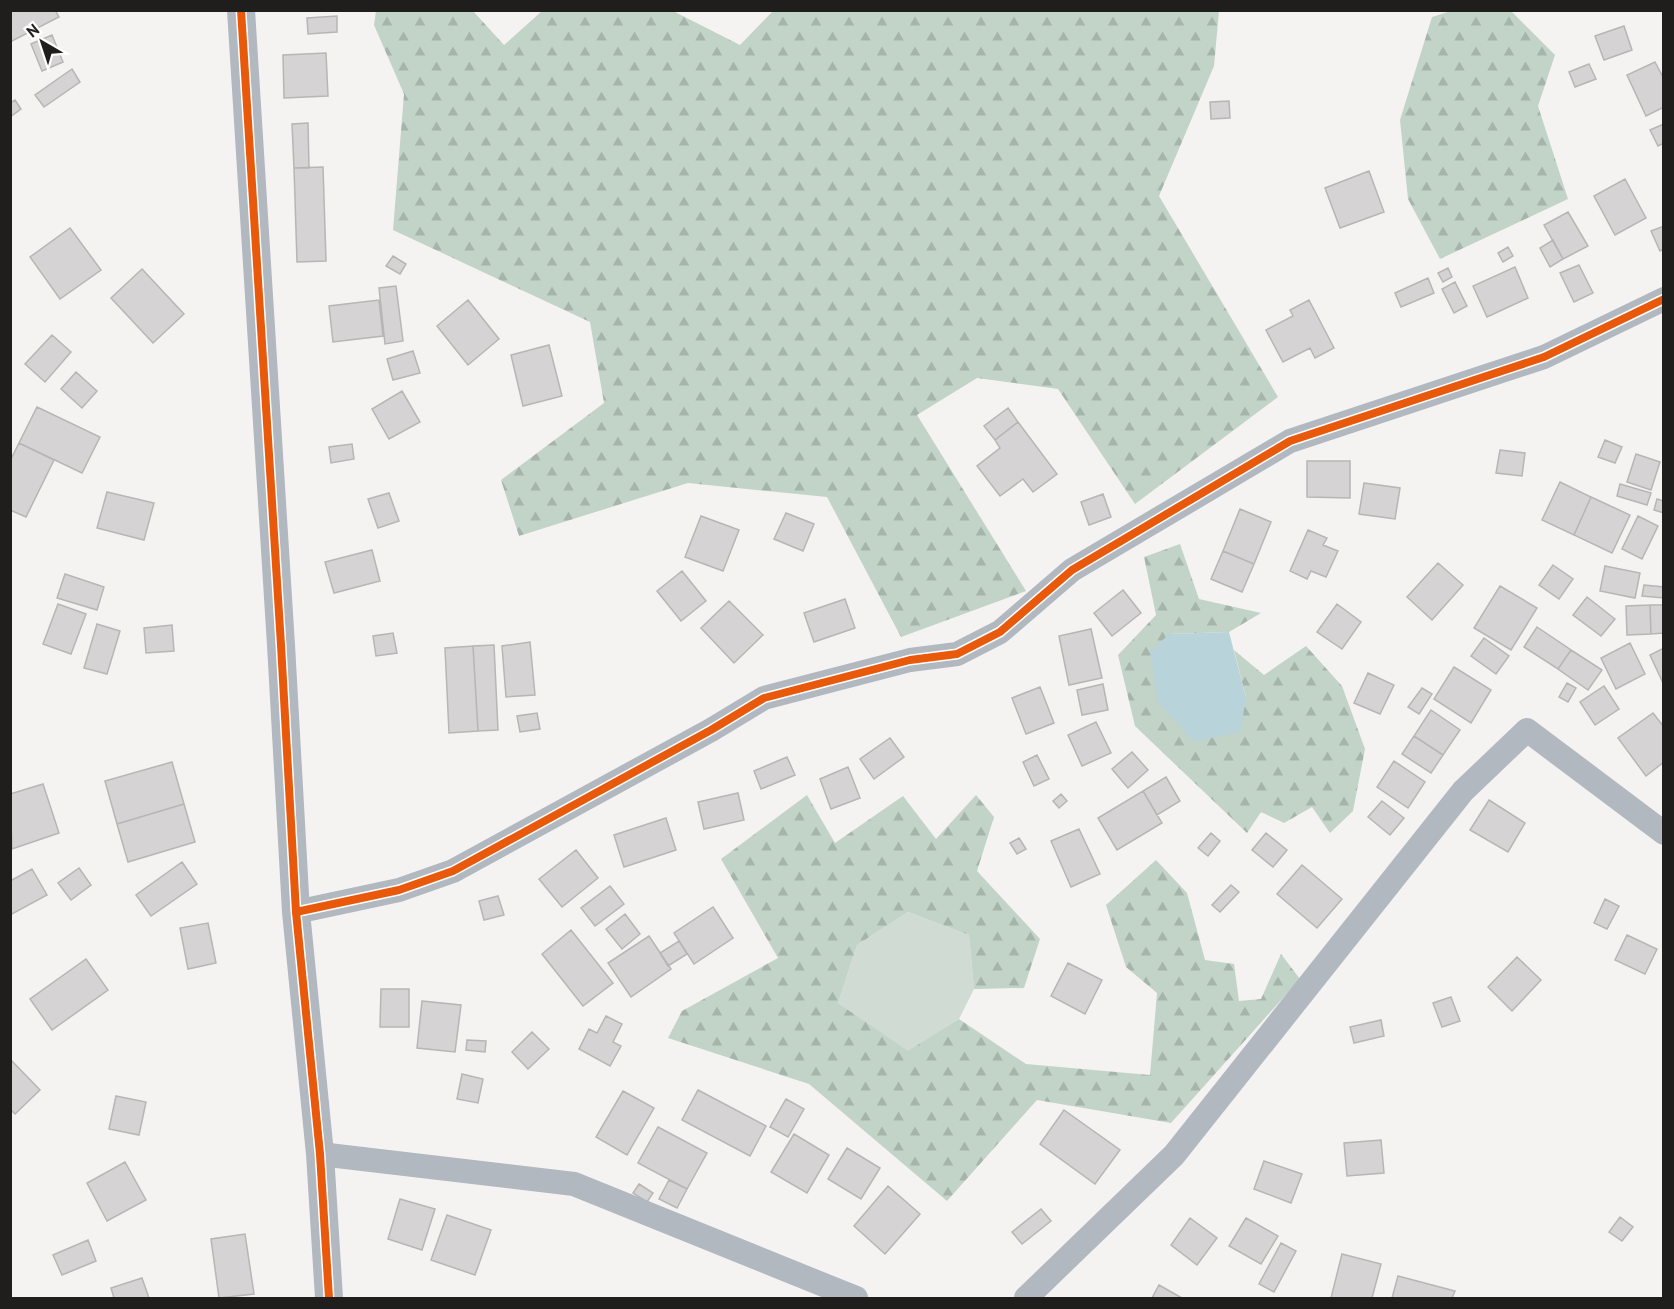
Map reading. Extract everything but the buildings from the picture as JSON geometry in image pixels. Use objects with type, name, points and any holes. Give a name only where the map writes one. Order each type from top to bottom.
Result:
[{"type":"street","points":[[241,10],[296,912],[320,1154],[329,1299]]},
{"type":"street","points":[[296,912],[399,890],[453,871],[764,698],[910,660],[957,654],[1000,632],[1072,570],[1290,441],[1544,357],[1664,299]]},
{"type":"street","points":[[1026,1299],[1174,1155],[1463,791],[1527,730],[1664,833]]},
{"type":"street","points":[[320,1154],[574,1184],[856,1299]]},
{"type":"shaded area","points":[[908,912],[969,935],[974,989],[959,1019],[908,1052],[838,1003],[857,945]]},
{"type":"green space","points":[[1454,10],[1511,11],[1555,55],[1538,106],[1568,199],[1440,259],[1408,199],[1400,120],[1432,17]]},
{"type":"green space","points":[[376,11],[473,11],[504,45],[542,11],[673,11],[740,45],[773,11],[1219,11],[1214,66],[1159,196],[1278,397],[1135,504],[1058,389],[977,378],[917,415],[1026,591],[901,637],[827,497],[688,483],[519,536],[501,480],[604,403],[590,322],[393,230],[404,94],[374,25]]},
{"type":"green space","points":[[1180,544],[1199,599],[1261,613],[1229,632],[1169,634],[1246,698],[1234,650],[1264,675],[1306,646],[1342,686],[1365,749],[1353,811],[1330,833],[1312,807],[1284,823],[1261,812],[1247,833],[1135,726],[1118,655],[1156,615],[1144,557]]},
{"type":"green space","points":[[807,795],[835,843],[903,796],[936,839],[976,795],[994,817],[977,871],[1040,939],[1024,988],[974,989],[969,935],[908,912],[857,945],[838,1003],[908,1051],[959,1019],[1026,1064],[1150,1075],[1157,993],[1126,967],[1106,905],[1156,860],[1187,893],[1205,960],[1234,964],[1239,1001],[1261,999],[1281,954],[1300,979],[1171,1123],[1037,1100],[947,1201],[809,1084],[668,1038],[682,1011],[778,958],[721,859]]},
{"type":"water","points":[[1229,632],[1246,698],[1240,732],[1194,742],[1158,702],[1150,652],[1169,634]]},
{"type":"cycle path","points":[[241,10],[296,912],[320,1154],[329,1298]]},
{"type":"cycle path","points":[[296,912],[399,890],[453,871],[711,730],[764,698],[910,660],[957,654],[1000,632],[1072,570],[1290,441],[1544,357],[1664,299]]}]
